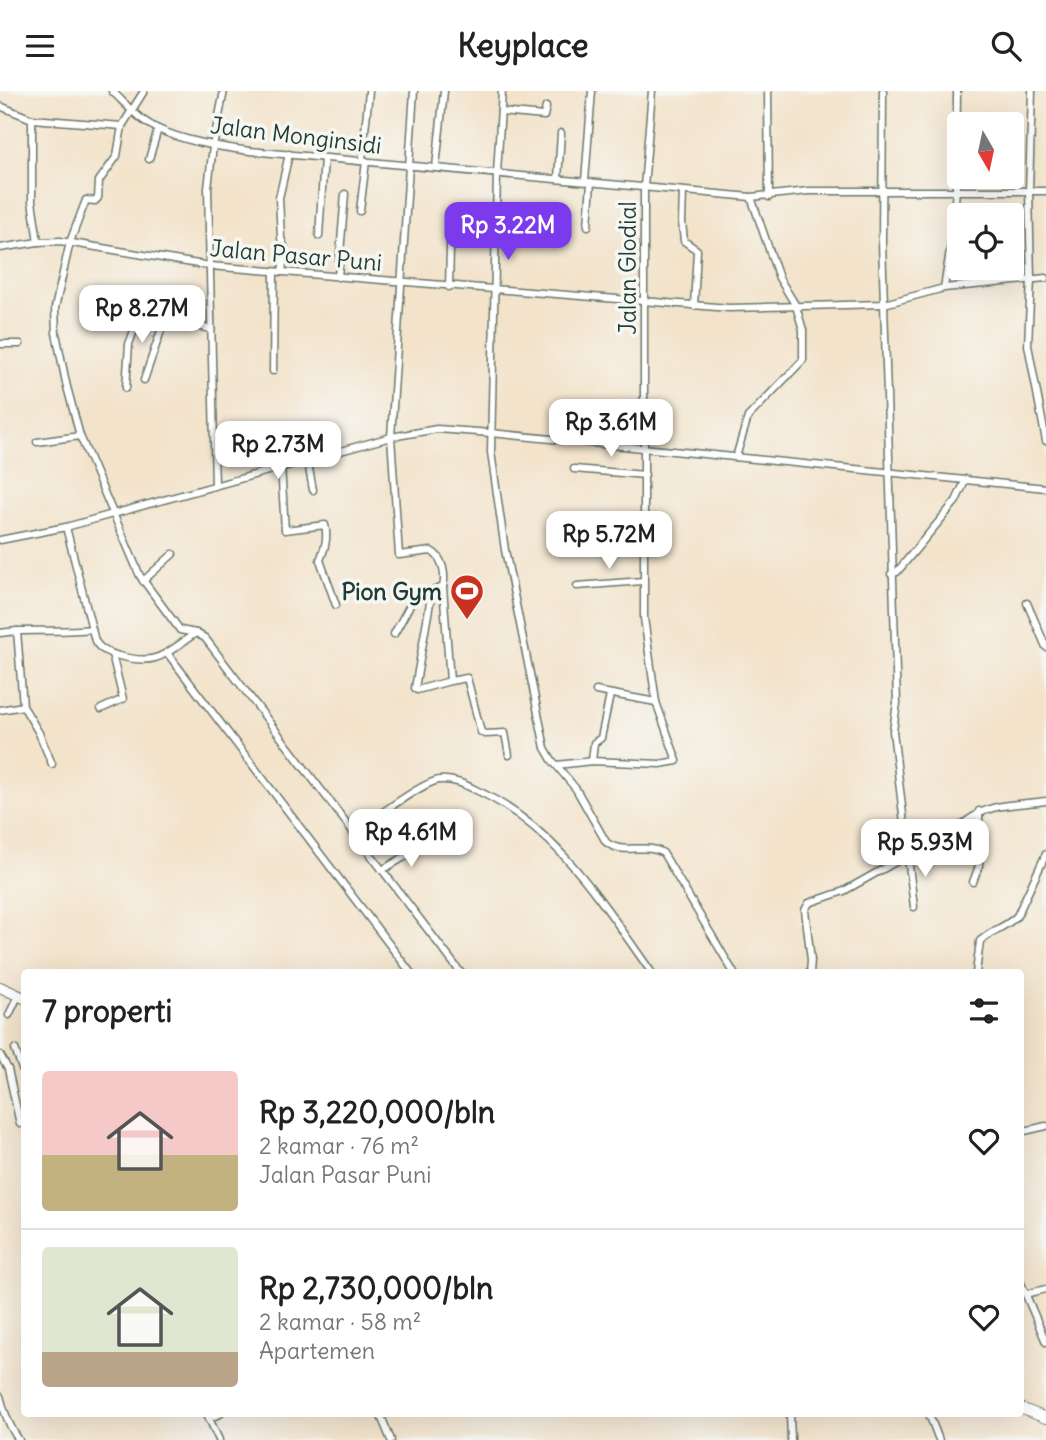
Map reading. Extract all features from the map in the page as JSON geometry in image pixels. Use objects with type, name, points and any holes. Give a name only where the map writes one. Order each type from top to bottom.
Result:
[{"type":"highway","points":[[0,987],[21,996]]},
{"type":"highway","points":[[1024,1410],[1046,1418]]},
{"type":"street","name":"Jalan Monginsidi","points":[[112,91],[146,122],[158,129],[213,146],[324,158],[751,197],[809,191],[1046,191]]},
{"type":"street","points":[[144,91],[122,126],[117,156],[99,181],[97,200],[84,201],[70,242],[54,319],[66,383],[80,436],[143,581],[180,630],[196,633],[208,641],[458,969]]},
{"type":"street","points":[[215,486],[208,188],[224,91]]},
{"type":"street","points":[[360,211],[369,91]]},
{"type":"street","points":[[414,91],[391,437],[399,555],[431,551],[436,553],[441,561],[450,681]]},
{"type":"street","points":[[436,167],[444,91]]},
{"type":"street","points":[[502,91],[497,173],[492,475],[545,748],[576,789],[606,842],[613,848],[656,849],[663,853],[732,969]]},
{"type":"street","points":[[588,226],[592,91]]},
{"type":"street","name":"Jalan Glodial","points":[[592,761],[660,764],[677,762],[677,755],[656,702],[644,618],[645,187],[652,91]]},
{"type":"street","points":[[768,91],[769,197]]},
{"type":"street","points":[[883,91],[881,190],[897,702],[893,731],[914,907]]},
{"type":"street","points":[[944,288],[956,191],[957,91]]},
{"type":"street","points":[[1032,91],[1028,350],[1046,441]]},
{"type":"street","points":[[0,106],[32,119],[122,126]]},
{"type":"street","points":[[501,112],[544,116],[546,107]]},
{"type":"street","points":[[32,119],[32,201],[38,242]]},
{"type":"street","points":[[149,159],[158,129]]},
{"type":"street","points":[[558,179],[561,133]]},
{"type":"street","points":[[282,272],[285,249],[281,238],[279,207],[289,154]]},
{"type":"street","points":[[319,236],[324,158]]},
{"type":"street","points":[[683,191],[684,241],[697,250],[694,306]]},
{"type":"street","points":[[338,277],[345,194]]},
{"type":"street","points":[[736,457],[748,417],[803,360],[803,330],[796,306],[779,278],[751,197]]},
{"type":"street","points":[[449,286],[451,213]]},
{"type":"street","name":"Jalan Pasar Puni","points":[[0,248],[38,242],[70,242],[120,253],[210,266],[729,308],[884,304],[944,288],[1046,278]]},
{"type":"street","points":[[273,371],[274,272]]},
{"type":"street","points":[[125,389],[130,344],[140,314],[211,329]]},
{"type":"street","points":[[144,380],[165,319]]},
{"type":"street","points":[[0,344],[20,344]]},
{"type":"street","points":[[0,540],[66,527],[307,458],[391,437],[437,429],[644,446],[1046,488]]},
{"type":"street","points":[[37,442],[80,436]]},
{"type":"street","points":[[307,458],[313,490]]},
{"type":"street","points":[[281,466],[285,530],[326,525],[326,542],[320,561],[336,605]]},
{"type":"street","points":[[574,469],[645,475]]},
{"type":"street","points":[[891,573],[897,572],[956,501],[966,479]]},
{"type":"street","points":[[66,527],[96,644],[112,654],[146,660],[168,654],[196,633]]},
{"type":"street","points":[[143,581],[173,554]]},
{"type":"street","points":[[577,586],[643,581]]},
{"type":"street","points":[[394,634],[415,596],[443,587]]},
{"type":"street","points":[[432,592],[415,688],[417,690],[467,678],[481,732],[505,733],[509,755]]},
{"type":"street","points":[[1027,603],[1046,647]]},
{"type":"street","points":[[0,633],[43,629],[65,632],[92,629]]},
{"type":"street","points":[[17,631],[23,706],[39,733],[52,764]]},
{"type":"street","points":[[101,709],[123,698],[112,654]]},
{"type":"street","points":[[168,654],[408,969]]},
{"type":"street","points":[[596,691],[656,702]]},
{"type":"street","points":[[560,765],[592,761],[594,743],[600,739],[610,695]]},
{"type":"street","points":[[0,710],[23,706]]},
{"type":"street","points":[[353,833],[437,780],[458,782],[500,801],[572,864],[596,891],[649,969]]},
{"type":"street","points":[[810,969],[806,905],[844,891],[963,824],[979,811],[993,806],[1046,801]]},
{"type":"street","points":[[973,882],[979,866],[979,811]]},
{"type":"street","points":[[382,870],[425,845]]},
{"type":"street","points":[[976,969],[980,941],[993,931],[1010,924],[1017,916],[1046,854]]},
{"type":"street","points":[[9,1015],[21,997]]},
{"type":"street","points":[[15,1049],[21,1063]]},
{"type":"street","points":[[0,1055],[8,1069],[20,1124]]},
{"type":"street","points":[[1024,1131],[1046,1126]]},
{"type":"street","points":[[1026,1294],[1046,1289]]},
{"type":"street","points":[[1024,1290],[1046,1342]]},
{"type":"street","points":[[0,1396],[4,1413],[19,1440]]},
{"type":"street","points":[[208,1417],[219,1440]]},
{"type":"street","points":[[381,1417],[391,1440]]},
{"type":"street","points":[[790,1417],[791,1440]]},
{"type":"street","points":[[930,1417],[939,1440]]},
{"type":"place","name":"Pion Gym","points":[[467,621]]}]
